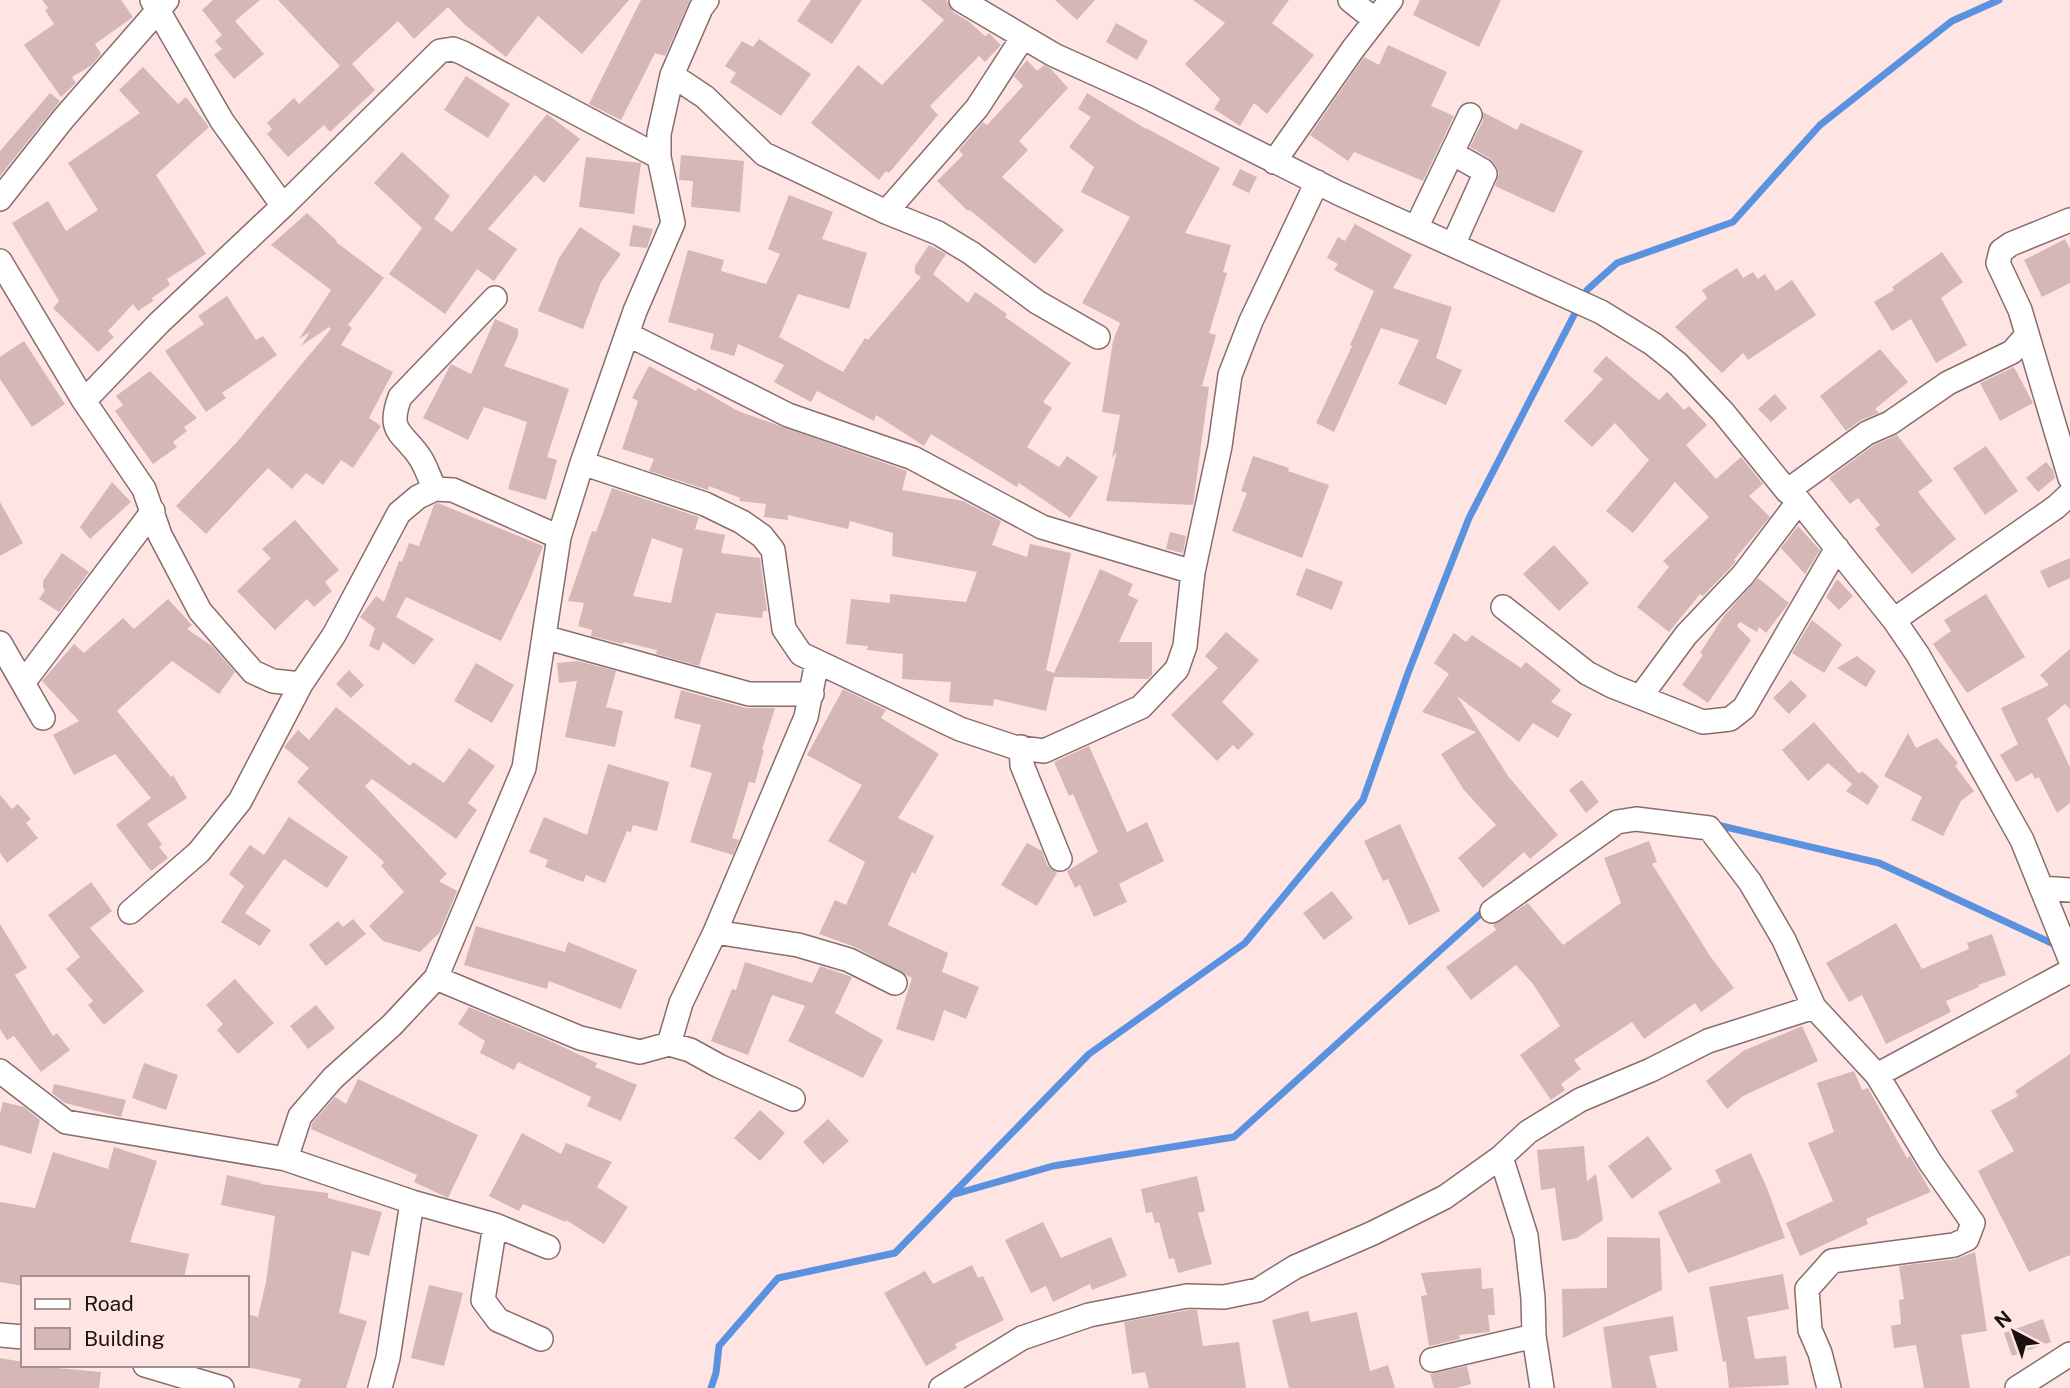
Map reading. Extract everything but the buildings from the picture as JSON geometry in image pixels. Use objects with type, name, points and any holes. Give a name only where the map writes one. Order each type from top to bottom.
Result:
[{"type":"street","points":[[286,1159],[300,1116],[333,1078],[392,1025],[436,978],[524,768],[559,537],[627,334],[673,223],[659,157],[659,134],[672,75],[707,0]]},
{"type":"street","points":[[961,0],[1054,55],[1147,97],[1274,162],[1601,313],[1653,344],[1678,364],[1723,412],[1837,548],[1918,655],[2022,841],[2070,959]]},
{"type":"street","points":[[1350,0],[1375,20]]},
{"type":"street","points":[[1274,162],[1391,0]]},
{"type":"street","points":[[0,199],[159,3],[222,121],[283,206]]},
{"type":"street","points":[[886,212],[977,108],[1023,37]]},
{"type":"street","points":[[84,401],[159,323],[283,206],[440,51],[453,49],[463,53],[659,157]]},
{"type":"street","points":[[672,75],[705,97],[764,154],[886,212],[938,233],[1037,302],[1098,337]]},
{"type":"street","points":[[1416,228],[1470,115]]},
{"type":"street","points":[[1452,153],[1485,174],[1453,245]]},
{"type":"street","points":[[582,463],[705,504],[742,522],[762,536],[774,551],[784,629],[801,654],[960,729],[998,743],[1044,751],[1141,707],[1177,669],[1185,646],[1193,572],[1220,446],[1230,375],[1251,321],[1317,182]]},
{"type":"street","points":[[2070,220],[2011,244],[2001,251],[1998,263],[2020,310],[2020,344],[2036,365],[2070,478]]},
{"type":"street","points":[[0,261],[84,401],[144,489],[160,535],[200,611],[253,672],[273,681],[301,684]]},
{"type":"street","points":[[435,489],[421,458],[398,431],[393,416],[400,397],[495,298]]},
{"type":"street","points":[[627,334],[788,415],[912,457],[1042,527],[1193,572]]},
{"type":"street","points":[[1641,696],[1686,635],[1743,575],[1793,496],[1867,433],[1890,423],[1948,383],[2020,344]]},
{"type":"street","points":[[130,912],[199,852],[240,801],[301,684],[334,635],[399,513],[418,497],[435,489],[453,490],[559,537]]},
{"type":"street","points":[[1894,620],[2066,507]]},
{"type":"street","points":[[23,683],[153,511]]},
{"type":"street","points":[[1503,607],[1587,673],[1612,686],[1703,722],[1730,719],[1744,708],[1837,548]]},
{"type":"street","points":[[544,637],[749,694],[812,694]]},
{"type":"street","points":[[0,643],[43,718]]},
{"type":"street","points":[[669,1044],[681,1003],[715,932],[806,717],[817,662]]},
{"type":"street","points":[[1021,747],[1022,765],[1060,859]]},
{"type":"street","points":[[1492,911],[1616,822],[1636,819],[1709,828],[1750,882],[1784,940],[1814,1007],[1877,1075],[1930,1162],[1973,1223],[1967,1239],[1954,1245],[1832,1261],[1807,1289],[1810,1331],[1820,1353],[1829,1388]]},
{"type":"street","points":[[2041,888],[2070,890]]},
{"type":"street","points":[[715,932],[799,945],[849,960],[895,983]]},
{"type":"street","points":[[1877,1075],[2070,971]]},
{"type":"street","points":[[436,978],[580,1038],[640,1052],[669,1044],[690,1050],[793,1099]]},
{"type":"street","points":[[941,1388],[1022,1338],[1089,1315],[1187,1296],[1224,1297],[1258,1290],[1295,1268],[1445,1197],[1501,1157],[1528,1132],[1580,1100],[1651,1070],[1708,1041],[1814,1007]]},
{"type":"street","points":[[0,1071],[66,1122],[286,1159],[412,1202],[495,1225],[548,1247]]},
{"type":"street","points":[[1501,1157],[1526,1236],[1534,1336],[1542,1388]]},
{"type":"street","points":[[380,1388],[396,1311],[412,1202]]},
{"type":"street","points":[[495,1225],[483,1300],[498,1320],[541,1339]]},
{"type":"street","points":[[0,1335],[21,1337]]},
{"type":"street","points":[[1432,1360],[1534,1336]]},
{"type":"street","points":[[2017,1388],[2070,1354]]},
{"type":"street","points":[[152,1367],[222,1388]]},
{"type":"waterway","points":[[711,1388],[716,1373],[719,1346],[778,1278],[895,1253],[1089,1054],[1245,943],[1363,800],[1408,673],[1469,518],[1587,290],[1617,263],[1733,222],[1820,125],[1952,21],[1999,0]]},
{"type":"waterway","points":[[1713,824],[1879,863],[2060,947]]},
{"type":"waterway","points":[[955,1194],[1053,1166],[1234,1137],[1486,909]]}]
